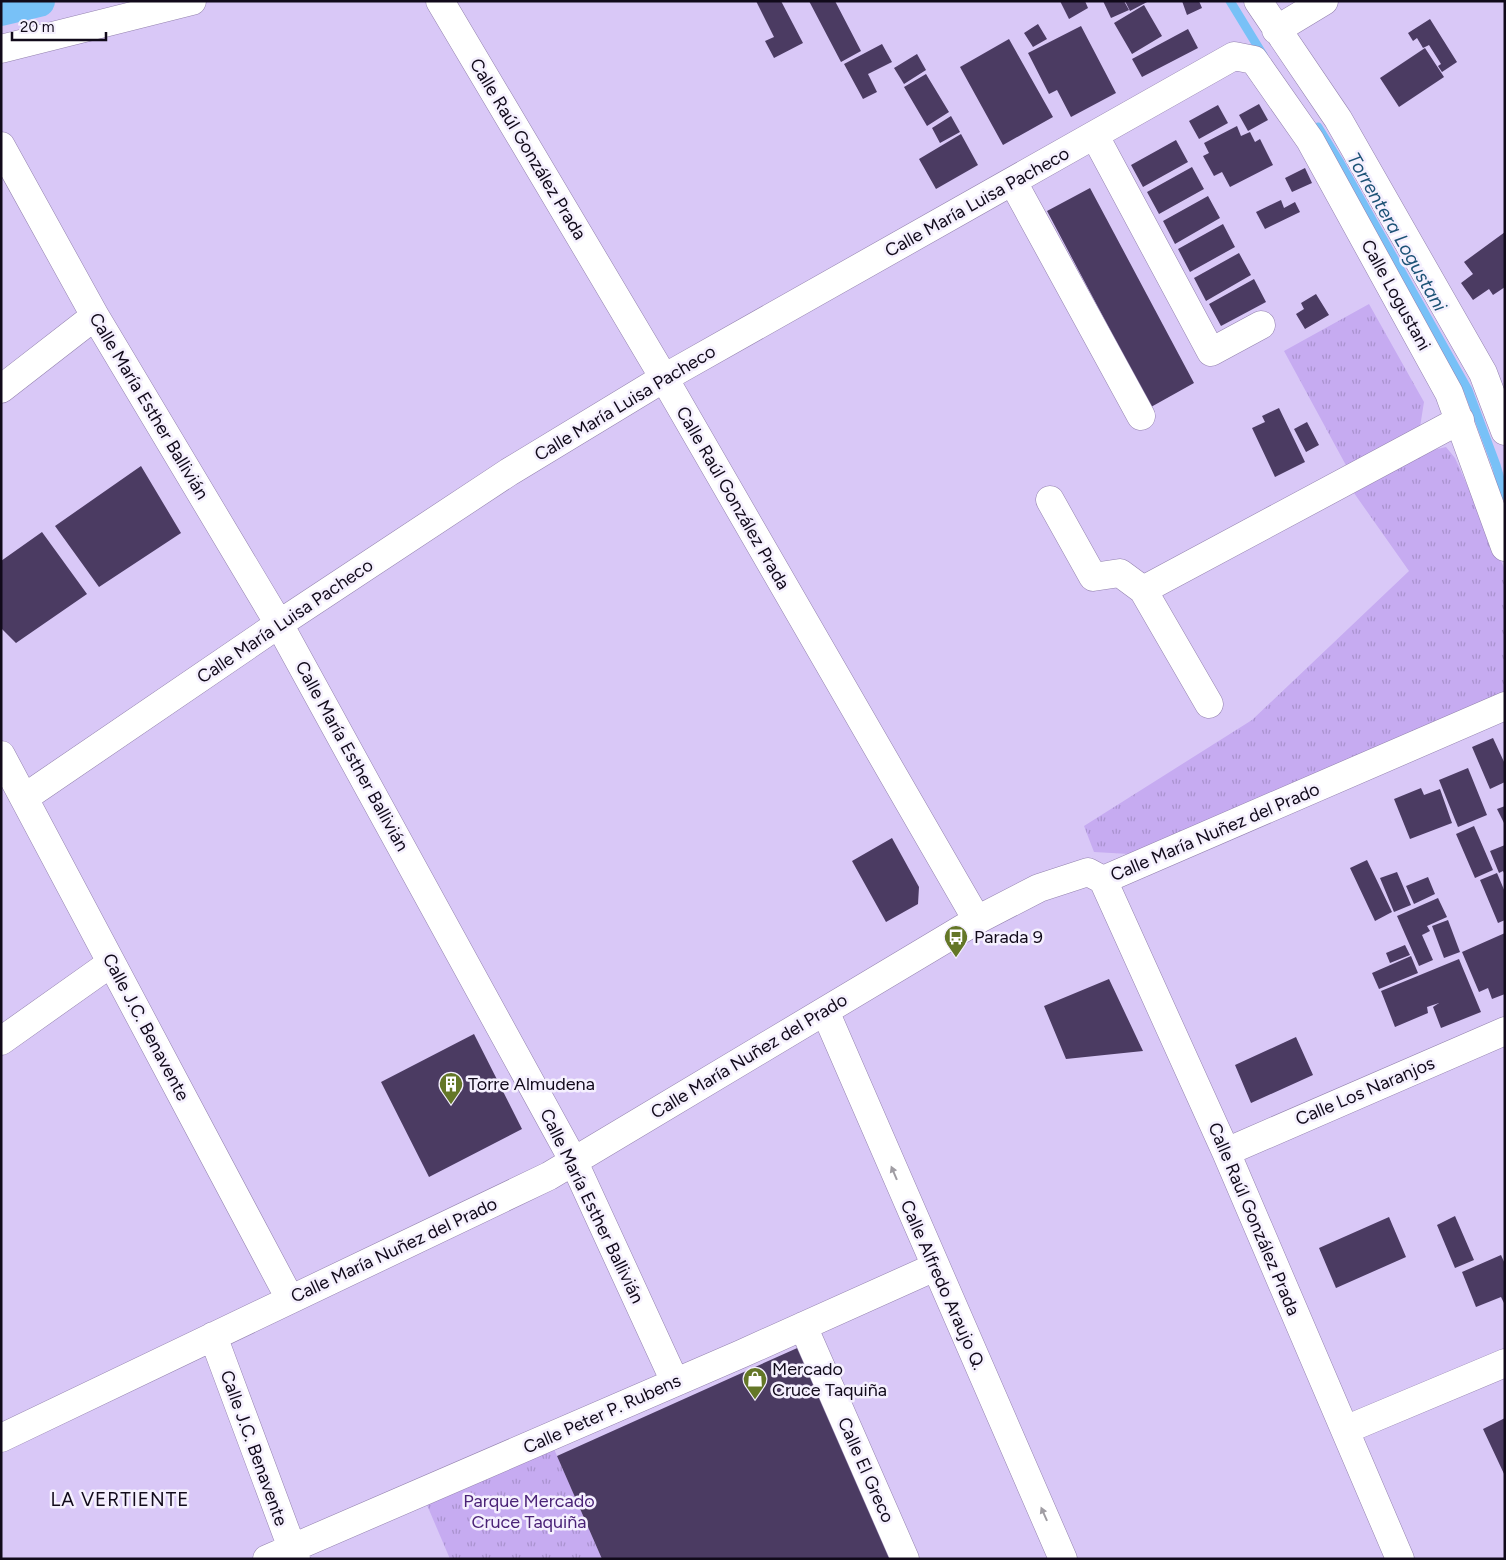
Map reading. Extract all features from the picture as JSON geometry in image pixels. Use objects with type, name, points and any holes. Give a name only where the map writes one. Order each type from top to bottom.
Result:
[{"type":"street","points":[[1,49],[192,1]]},
{"type":"street","name":"Calle Raúl González Prada","points":[[440,1],[664,378],[977,920]]},
{"type":"street","name":"Calle Logustani","points":[[1258,1],[1338,119],[1483,373],[1505,431]]},
{"type":"street","points":[[1276,30],[1324,1]]},
{"type":"street","name":"Calle María Luisa Pacheco","points":[[24,798],[279,624],[509,472],[664,378],[1234,56],[1254,60]]},
{"type":"street","name":"Calle Logustani","points":[[1254,60],[1310,140],[1449,393],[1505,547]]},
{"type":"street","points":[[1094,136],[1212,352],[1261,325]]},
{"type":"street","name":"Calle María Esther Ballivián","points":[[1,146],[95,316],[279,624],[574,1160],[675,1382]]},
{"type":"street","points":[[1013,182],[1141,416]]},
{"type":"street","points":[[1,389],[95,316]]},
{"type":"street","points":[[1144,590],[1460,420]]},
{"type":"street","points":[[1050,500],[1093,577],[1120,573],[1144,590],[1209,704]]},
{"type":"street","name":"Calle María Nuñez del Prado","points":[[1,1438],[549,1176],[977,920],[1039,888],[1088,872],[1102,880],[1505,706]]},
{"type":"street","name":"Calle J.C. Benavente","points":[[1,755],[290,1299]]},
{"type":"street","name":"Calle Raúl González Prada","points":[[1102,880],[1226,1152],[1400,1559]]},
{"type":"street","points":[[1,1042],[112,963]]},
{"type":"street","name":"Calle Alfredo Araujo Q.","points":[[825,1011],[1063,1559]]},
{"type":"street","name":"Calle Los Naranjos","points":[[1226,1152],[1505,1031]]},
{"type":"street","name":"Calle Peter P. Rubens","points":[[285,1555],[935,1267]]},
{"type":"street","name":"Calle El Greco","points":[[803,1326],[905,1559]]},
{"type":"street","name":"Calle J.C. Benavente","points":[[213,1336],[285,1555]]},
{"type":"street","points":[[1345,1430],[1505,1363]]},
{"type":"green space","points":[[1369,304],[1424,402],[1420,427],[1348,469],[1284,351]]},
{"type":"green space","points":[[1446,447],[1455,458],[1505,570],[1505,692],[1129,854],[1094,852],[1084,826],[1252,720],[1409,571],[1354,493],[1433,450]]},
{"type":"green space","name":"Parque Mercado Cruce Taquiña","points":[[554,1449],[602,1559],[450,1559],[427,1505]]},
{"type":"building","points":[[756,1],[781,1],[803,43],[774,58],[765,41],[774,37]]},
{"type":"building","points":[[809,1],[835,1],[861,51],[841,62]]},
{"type":"building","points":[[1060,1],[1085,1],[1088,8],[1069,19]]},
{"type":"building","points":[[1103,1],[1124,1],[1129,10],[1111,18]]},
{"type":"building","points":[[1125,1],[1149,1],[1130,11]]},
{"type":"building","points":[[1182,1],[1199,1],[1202,8],[1187,15]]},
{"type":"building","points":[[1144,5],[1162,36],[1132,54],[1114,23]]},
{"type":"building","points":[[1430,19],[1457,62],[1442,72],[1438,66],[1441,64],[1429,45],[1423,48],[1417,38],[1413,41],[1408,33]]},
{"type":"building","points":[[1038,24],[1047,39],[1033,47],[1024,33]]},
{"type":"building","points":[[1081,26],[1116,93],[1071,117],[1057,90],[1049,94],[1028,53]]},
{"type":"building","points":[[1188,29],[1198,48],[1142,77],[1132,59]]},
{"type":"building","points":[[1009,39],[1053,117],[1003,145],[960,67]]},
{"type":"building","points":[[882,44],[892,62],[868,74],[877,92],[863,99],[844,64]]},
{"type":"building","points":[[1425,48],[1444,77],[1399,107],[1380,78]]},
{"type":"building","points":[[917,54],[926,70],[904,84],[894,68]]},
{"type":"building","points":[[926,74],[949,112],[927,126],[904,87]]},
{"type":"building","points":[[1259,104],[1268,120],[1248,131],[1239,115]]},
{"type":"building","points":[[1218,105],[1228,123],[1199,139],[1189,121]]},
{"type":"building","points":[[951,116],[960,132],[940,143],[932,128]]},
{"type":"building","points":[[1237,126],[1241,136],[1250,132],[1255,142],[1260,139],[1273,165],[1230,187],[1222,172],[1214,176],[1203,156],[1209,153],[1204,143]]},
{"type":"building","points":[[961,134],[978,165],[936,189],[919,159]]},
{"type":"building","points":[[1176,140],[1188,162],[1143,187],[1131,165]]},
{"type":"building","points":[[1192,167],[1204,189],[1159,214],[1147,192]]},
{"type":"building","points":[[1305,168],[1312,183],[1292,192],[1285,178]]},
{"type":"building","points":[[1090,188],[1194,383],[1151,407],[1047,211]]},
{"type":"building","points":[[1208,196],[1220,218],[1175,244],[1163,221]]},
{"type":"building","points":[[1281,200],[1284,208],[1295,202],[1300,212],[1265,229],[1256,212]]},
{"type":"building","points":[[1223,224],[1235,247],[1190,272],[1178,249]]},
{"type":"building","points":[[1505,232],[1505,287],[1493,295],[1489,289],[1473,300],[1461,283],[1473,274],[1464,262]]},
{"type":"building","points":[[1239,253],[1251,275],[1206,301],[1194,278]]},
{"type":"building","points":[[1254,279],[1266,302],[1221,326],[1209,304]]},
{"type":"building","points":[[1316,294],[1329,315],[1305,329],[1296,314],[1304,309],[1301,303]]},
{"type":"building","points":[[1279,408],[1305,462],[1275,477],[1252,428],[1265,422],[1262,416]]},
{"type":"building","points":[[1307,422],[1319,445],[1306,452],[1294,429]]},
{"type":"building","points":[[141,466],[181,533],[99,587],[55,526]]},
{"type":"building","points":[[42,532],[87,594],[16,643],[1,628],[1,561]]},
{"type":"building","points":[[1493,738],[1505,764],[1505,782],[1490,789],[1472,747]]},
{"type":"building","points":[[1468,768],[1487,815],[1458,827],[1439,780]]},
{"type":"building","points":[[1421,788],[1424,795],[1440,789],[1452,823],[1410,839],[1394,799]]},
{"type":"building","points":[[1505,806],[1505,825],[1497,809]]},
{"type":"building","points":[[1474,826],[1493,870],[1475,878],[1456,834]]},
{"type":"building","points":[[892,838],[919,887],[918,904],[886,922],[852,861]]},
{"type":"building","points":[[1505,845],[1505,875],[1503,871],[1499,873],[1490,851]]},
{"type":"building","points":[[1367,860],[1392,912],[1375,921],[1350,868]]},
{"type":"building","points":[[1397,872],[1411,905],[1394,912],[1380,878]]},
{"type":"building","points":[[1497,873],[1505,892],[1505,920],[1498,923],[1480,880]]},
{"type":"building","points":[[1428,877],[1435,894],[1414,904],[1406,886]]},
{"type":"building","points":[[1438,898],[1447,917],[1427,926],[1430,931],[1422,935],[1433,960],[1419,966],[1397,916]]},
{"type":"building","points":[[1448,920],[1460,952],[1444,958],[1432,926]]},
{"type":"building","points":[[1505,933],[1505,994],[1492,999],[1488,988],[1479,992],[1462,952]]},
{"type":"building","points":[[1405,945],[1410,955],[1390,963],[1386,953]]},
{"type":"building","points":[[1411,956],[1418,973],[1379,989],[1372,973]]},
{"type":"building","points":[[1459,959],[1481,1012],[1441,1028],[1433,1007],[1439,1003],[1427,1007],[1428,1013],[1395,1027],[1381,991]]},
{"type":"building","points":[[1109,979],[1143,1051],[1066,1059],[1044,1006]]},
{"type":"building","name":"Torre Almudena","points":[[474,1034],[522,1129],[429,1177],[381,1082]]},
{"type":"building","points":[[1296,1037],[1313,1075],[1251,1103],[1235,1065]]},
{"type":"building","points":[[1455,1216],[1474,1260],[1455,1268],[1437,1225]]},
{"type":"building","points":[[1389,1217],[1406,1257],[1336,1288],[1319,1248]]},
{"type":"building","points":[[1501,1255],[1505,1264],[1505,1305],[1501,1297],[1476,1307],[1462,1272]]},
{"type":"building","name":"Mercado Cruce Taquiña","points":[[804,1345],[898,1559],[602,1559],[557,1456]]},
{"type":"building","points":[[1505,1418],[1505,1476],[1483,1429]]},
{"type":"waterway","points":[[1,10],[39,1]]},
{"type":"waterway","name":"Torrentera Logustani","points":[[1230,1],[1263,55]]},
{"type":"waterway","name":"Torrentera Logustani","points":[[1318,127],[1468,390],[1496,465],[1505,496]]},
{"type":"place","name":"Parada 9","points":[[956,958]]},
{"type":"place","name":"Torre Almudena","points":[[451,1105]]},
{"type":"place","name":"Mercado Cruce Taquiña","points":[[755,1400]]},
{"type":"district","name":"LA VERTIENTE","points":[[120,1499]]}]
